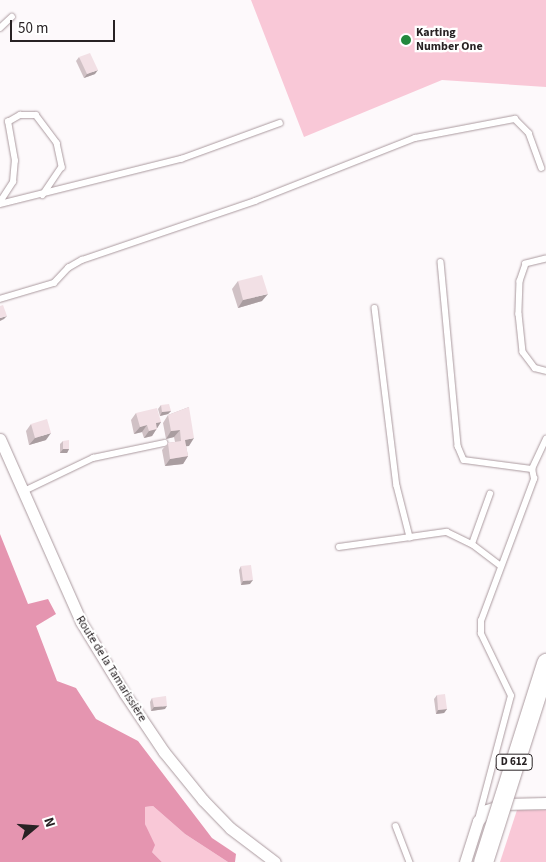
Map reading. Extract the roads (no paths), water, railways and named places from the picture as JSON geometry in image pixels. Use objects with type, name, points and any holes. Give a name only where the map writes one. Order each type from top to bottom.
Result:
[{"type":"highway","name":"D 612","points":[[483,862],[546,663]]},
{"type":"street","name":"Route de la Tamarissière","points":[[0,439],[81,622],[125,694],[164,752],[203,800],[230,828],[276,862]]},
{"type":"street","points":[[464,862],[478,820],[487,810],[504,804],[546,803]]},
{"type":"lane","points":[[0,28],[12,17]]},
{"type":"lane","points":[[0,203],[13,182],[14,161],[8,122],[20,115],[36,115],[57,143],[62,167],[43,195]]},
{"type":"lane","points":[[0,299],[54,283],[68,268],[82,260],[255,201],[416,138],[515,119],[529,133],[542,168]]},
{"type":"lane","points":[[0,203],[43,195],[181,159],[280,123]]},
{"type":"lane","points":[[546,259],[526,264],[520,281],[519,314],[523,352],[534,368],[546,371]]},
{"type":"lane","points":[[441,262],[458,446],[464,460],[532,469]]},
{"type":"lane","points":[[375,308],[397,486],[410,537]]},
{"type":"lane","points":[[478,820],[511,696],[481,634],[481,621],[500,565],[534,479],[532,469],[546,439]]},
{"type":"lane","points":[[22,492],[93,458],[164,443]]},
{"type":"lane","points":[[472,544],[490,494]]},
{"type":"lane","points":[[339,547],[447,532],[472,544],[500,565]]},
{"type":"lane","points":[[396,826],[410,862]]},
{"type":"place","name":"Karting Number One","points":[[406,40]]}]
